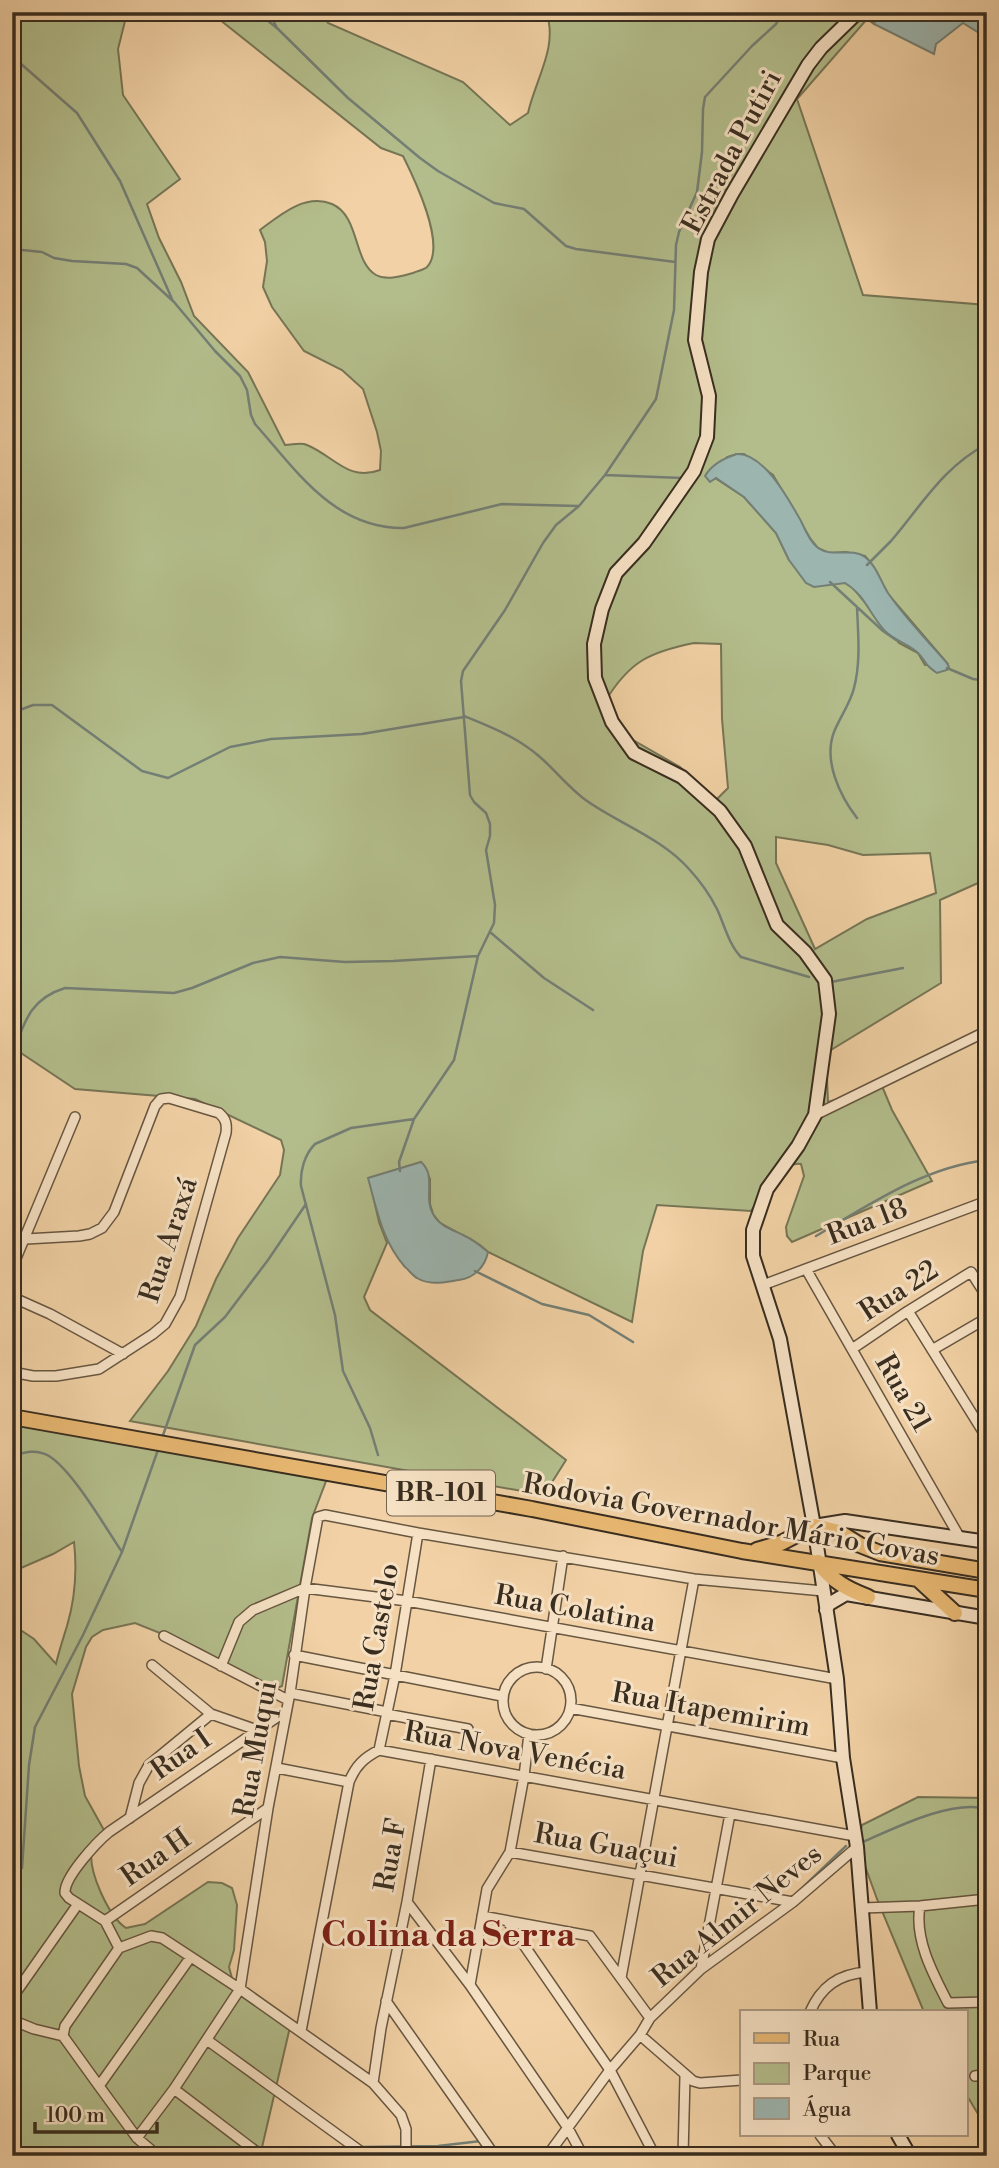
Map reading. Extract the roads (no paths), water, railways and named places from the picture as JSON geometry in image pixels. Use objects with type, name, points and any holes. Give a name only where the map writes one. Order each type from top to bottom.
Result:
[{"type":"main road","name":"Rodovia Governador Mário Covas","points":[[12,1417],[532,1509],[742,1552],[987,1590]]},
{"type":"main road","points":[[742,1552],[782,1543],[814,1526],[839,1532],[880,1553],[987,1571]]},
{"type":"main road","points":[[818,1562],[845,1588],[868,1597]]},
{"type":"main road","points":[[917,1578],[955,1613]]},
{"type":"street","name":"Estrada Putiri","points":[[858,12],[821,48],[808,65],[708,239],[701,272],[695,340],[709,396],[707,437],[694,471],[644,543],[616,573],[602,609],[594,644],[595,678],[612,722],[634,753],[682,777],[720,811],[745,846],[777,925],[805,953],[825,980],[829,1014],[815,1115],[798,1146],[768,1189],[753,1230],[753,1256],[780,1339],[814,1526],[837,1679],[843,1758],[856,1842],[870,2010]]},
{"type":"street","points":[[815,1115],[987,1031]]},
{"type":"street","name":"Rua Araxá","points":[[12,1372],[33,1376],[78,1374],[99,1369],[164,1324],[180,1297],[226,1133],[226,1121],[219,1113],[169,1098],[160,1100],[155,1106],[114,1212],[102,1228],[79,1236],[26,1239]]},
{"type":"street","points":[[12,1268],[75,1118]]},
{"type":"street","name":"Rua 18","points":[[763,1284],[987,1201]]},
{"type":"street","name":"Rua 21","points":[[806,1269],[960,1538]]},
{"type":"street","name":"Rua 22","points":[[852,1349],[971,1272],[987,1297]]},
{"type":"street","points":[[12,1297],[124,1354]]},
{"type":"street","points":[[908,1311],[987,1438]]},
{"type":"street","points":[[932,1350],[987,1318]]},
{"type":"street","name":"Rua Muqui","points":[[240,1989],[317,1517],[325,1515],[418,1533]]},
{"type":"street","points":[[814,1526],[845,1521],[987,1542]]},
{"type":"street","points":[[860,1545],[859,1531],[863,1524]]},
{"type":"street","points":[[418,1533],[694,1579],[846,1594],[987,1618]]},
{"type":"street","name":"Rua Castelo","points":[[379,1750],[395,1675],[418,1533]]},
{"type":"street","points":[[545,1669],[563,1556]]},
{"type":"street","points":[[621,1978],[694,1579]]},
{"type":"street","points":[[221,1666],[239,1622],[253,1610],[305,1588]]},
{"type":"street","name":"Rua Colatina","points":[[305,1588],[407,1601],[837,1679]]},
{"type":"street","points":[[826,1610],[829,1604],[846,1594]]},
{"type":"street","points":[[164,1636],[289,1697],[468,1729]]},
{"type":"street","points":[[294,1655],[502,1696]]},
{"type":"street","points":[[152,1665],[211,1714],[257,1730]]},
{"type":"street","points":[[524,1669],[545,1669],[551,1670],[564,1680],[569,1691],[570,1708],[562,1724],[553,1731],[542,1735],[522,1732],[504,1713],[502,1696],[506,1685],[517,1672],[524,1669]]},
{"type":"street","name":"Rua Itapemirim","points":[[570,1708],[843,1758]]},
{"type":"street","name":"Rua I","points":[[78,1904],[65,1893],[65,1885],[102,1838],[286,1711]]},
{"type":"street","points":[[130,1818],[139,1783],[149,1765],[211,1714]]},
{"type":"street","points":[[510,1852],[529,1734]]},
{"type":"street","name":"Rua Nova Venécia","points":[[301,2031],[349,1782],[356,1766],[379,1750],[730,1814],[856,1842]]},
{"type":"street","name":"Rua F","points":[[373,2083],[431,1759]]},
{"type":"street","points":[[277,1768],[349,1782]]},
{"type":"street","name":"Rua H","points":[[105,1921],[268,1808]]},
{"type":"street","points":[[701,1969],[730,1814]]},
{"type":"street","name":"Rua Almir Neves","points":[[547,2156],[610,2070],[640,2035],[650,2018],[701,1969],[793,1902],[856,1842]]},
{"type":"street","name":"Rua Guaçui","points":[[470,1985],[489,1883],[510,1852],[793,1902]]},
{"type":"street","points":[[862,1908],[920,1906],[987,1899]]},
{"type":"street","points":[[407,1902],[470,1985],[568,2128],[583,2155]]},
{"type":"street","points":[[12,1998],[78,1904],[105,1921],[119,1948]]},
{"type":"street","points":[[920,1906],[918,1921],[925,1953],[948,2003],[987,2002]]},
{"type":"street","points":[[482,1916],[590,1936],[650,2018]]},
{"type":"street","points":[[508,1922],[610,2070],[655,2156]]},
{"type":"street","points":[[63,2036],[65,2026],[119,1948],[150,1936],[162,1938],[240,1989],[373,2083],[401,2115],[407,2129],[406,2156]]},
{"type":"street","points":[[99,2086],[190,1958]]},
{"type":"street","points":[[811,2010],[816,1998],[831,1982],[853,1973],[867,1972]]},
{"type":"street","points":[[137,2138],[174,2090],[240,1989]]},
{"type":"street","points":[[386,2001],[495,2156]]},
{"type":"street","points":[[12,2020],[63,2036],[137,2138],[158,2156]]},
{"type":"street","points":[[640,2035],[685,2076],[700,2083],[740,2080]]},
{"type":"street","points":[[207,2040],[367,2156]]},
{"type":"street","points":[[975,2076],[987,2074]]},
{"type":"street","points":[[683,2156],[685,2076]]},
{"type":"street","points":[[174,2090],[262,2156]]},
{"type":"street","points":[[821,2136],[836,2156]]},
{"type":"street","points":[[899,2136],[910,2156]]},
{"type":"water","points":[[879,12],[987,12],[987,38],[963,23],[936,44],[934,54],[874,24]]},
{"type":"water","points":[[737,454],[757,461],[775,479],[818,548],[829,552],[860,554],[869,560],[888,593],[947,663],[947,670],[937,673],[914,650],[889,634],[858,593],[845,583],[814,587],[806,583],[789,560],[776,533],[744,497],[716,478],[710,482],[705,476],[719,462]]},
{"type":"water","points":[[421,1162],[428,1174],[429,1201],[433,1214],[439,1222],[488,1252],[481,1267],[469,1277],[432,1283],[422,1280],[405,1267],[386,1236],[368,1178]]},
{"type":"waterway","points":[[257,12],[348,98],[438,171],[494,203],[524,209],[566,246],[675,262]]},
{"type":"waterway","points":[[269,12],[277,28]]},
{"type":"waterway","points":[[400,1171],[399,1162],[414,1119],[454,1060],[478,956],[494,923],[495,905],[486,850],[490,824],[486,813],[470,795],[461,681],[463,671],[505,610],[543,543],[556,525],[579,506],[605,475],[656,399],[674,310],[676,245],[697,192],[705,97],[776,24],[783,12]]},
{"type":"waterway","points":[[12,56],[77,113],[120,181],[172,299]]},
{"type":"waterway","points":[[12,249],[42,252],[54,258],[72,261],[126,264],[137,268],[174,302],[240,376],[247,390],[255,424],[286,460],[319,494],[357,519],[379,526],[404,528],[502,504],[579,506]]},
{"type":"waterway","points":[[867,565],[891,541],[946,475],[987,444]]},
{"type":"waterway","points":[[605,475],[682,478]]},
{"type":"waterway","points":[[830,582],[896,640]]},
{"type":"waterway","points":[[857,607],[858,668],[850,700],[831,743],[835,778],[857,818]]},
{"type":"waterway","points":[[947,668],[973,679],[987,681]]},
{"type":"waterway","points":[[12,713],[33,705],[52,705],[142,771],[168,778],[230,747],[271,739],[362,734],[464,717]]},
{"type":"waterway","points":[[464,716],[522,744],[587,801],[654,840],[679,858],[708,893],[741,957],[809,977]]},
{"type":"waterway","points":[[490,932],[544,978],[593,1010]]},
{"type":"waterway","points":[[12,1055],[25,1023],[36,1006],[43,999],[65,988],[174,993],[253,963],[280,957],[345,962],[478,956]]},
{"type":"waterway","points":[[831,982],[903,968]]},
{"type":"waterway","points":[[378,1455],[370,1428],[343,1371],[335,1315],[301,1186],[301,1175],[305,1158],[315,1144],[351,1128],[414,1119]]},
{"type":"waterway","points":[[816,1236],[919,1179],[941,1170],[987,1160]]},
{"type":"waterway","points":[[162,1438],[195,1345],[225,1317],[306,1204]]},
{"type":"waterway","points":[[475,1271],[542,1304],[589,1315],[633,1342]]},
{"type":"waterway","points":[[22,1868],[29,1765],[35,1727],[122,1552],[159,1447]]},
{"type":"waterway","points":[[12,1458],[25,1452],[35,1452],[49,1456],[58,1463],[78,1486],[122,1552]]},
{"type":"waterway","points":[[863,1842],[941,1811],[973,1807],[987,1809]]},
{"type":"waterway","points":[[798,1892],[846,1846]]},
{"type":"waterway","points":[[362,2147],[438,2146],[481,2141]]},
{"type":"district","name":"Colina da Serra","points":[[448,1935]]}]
